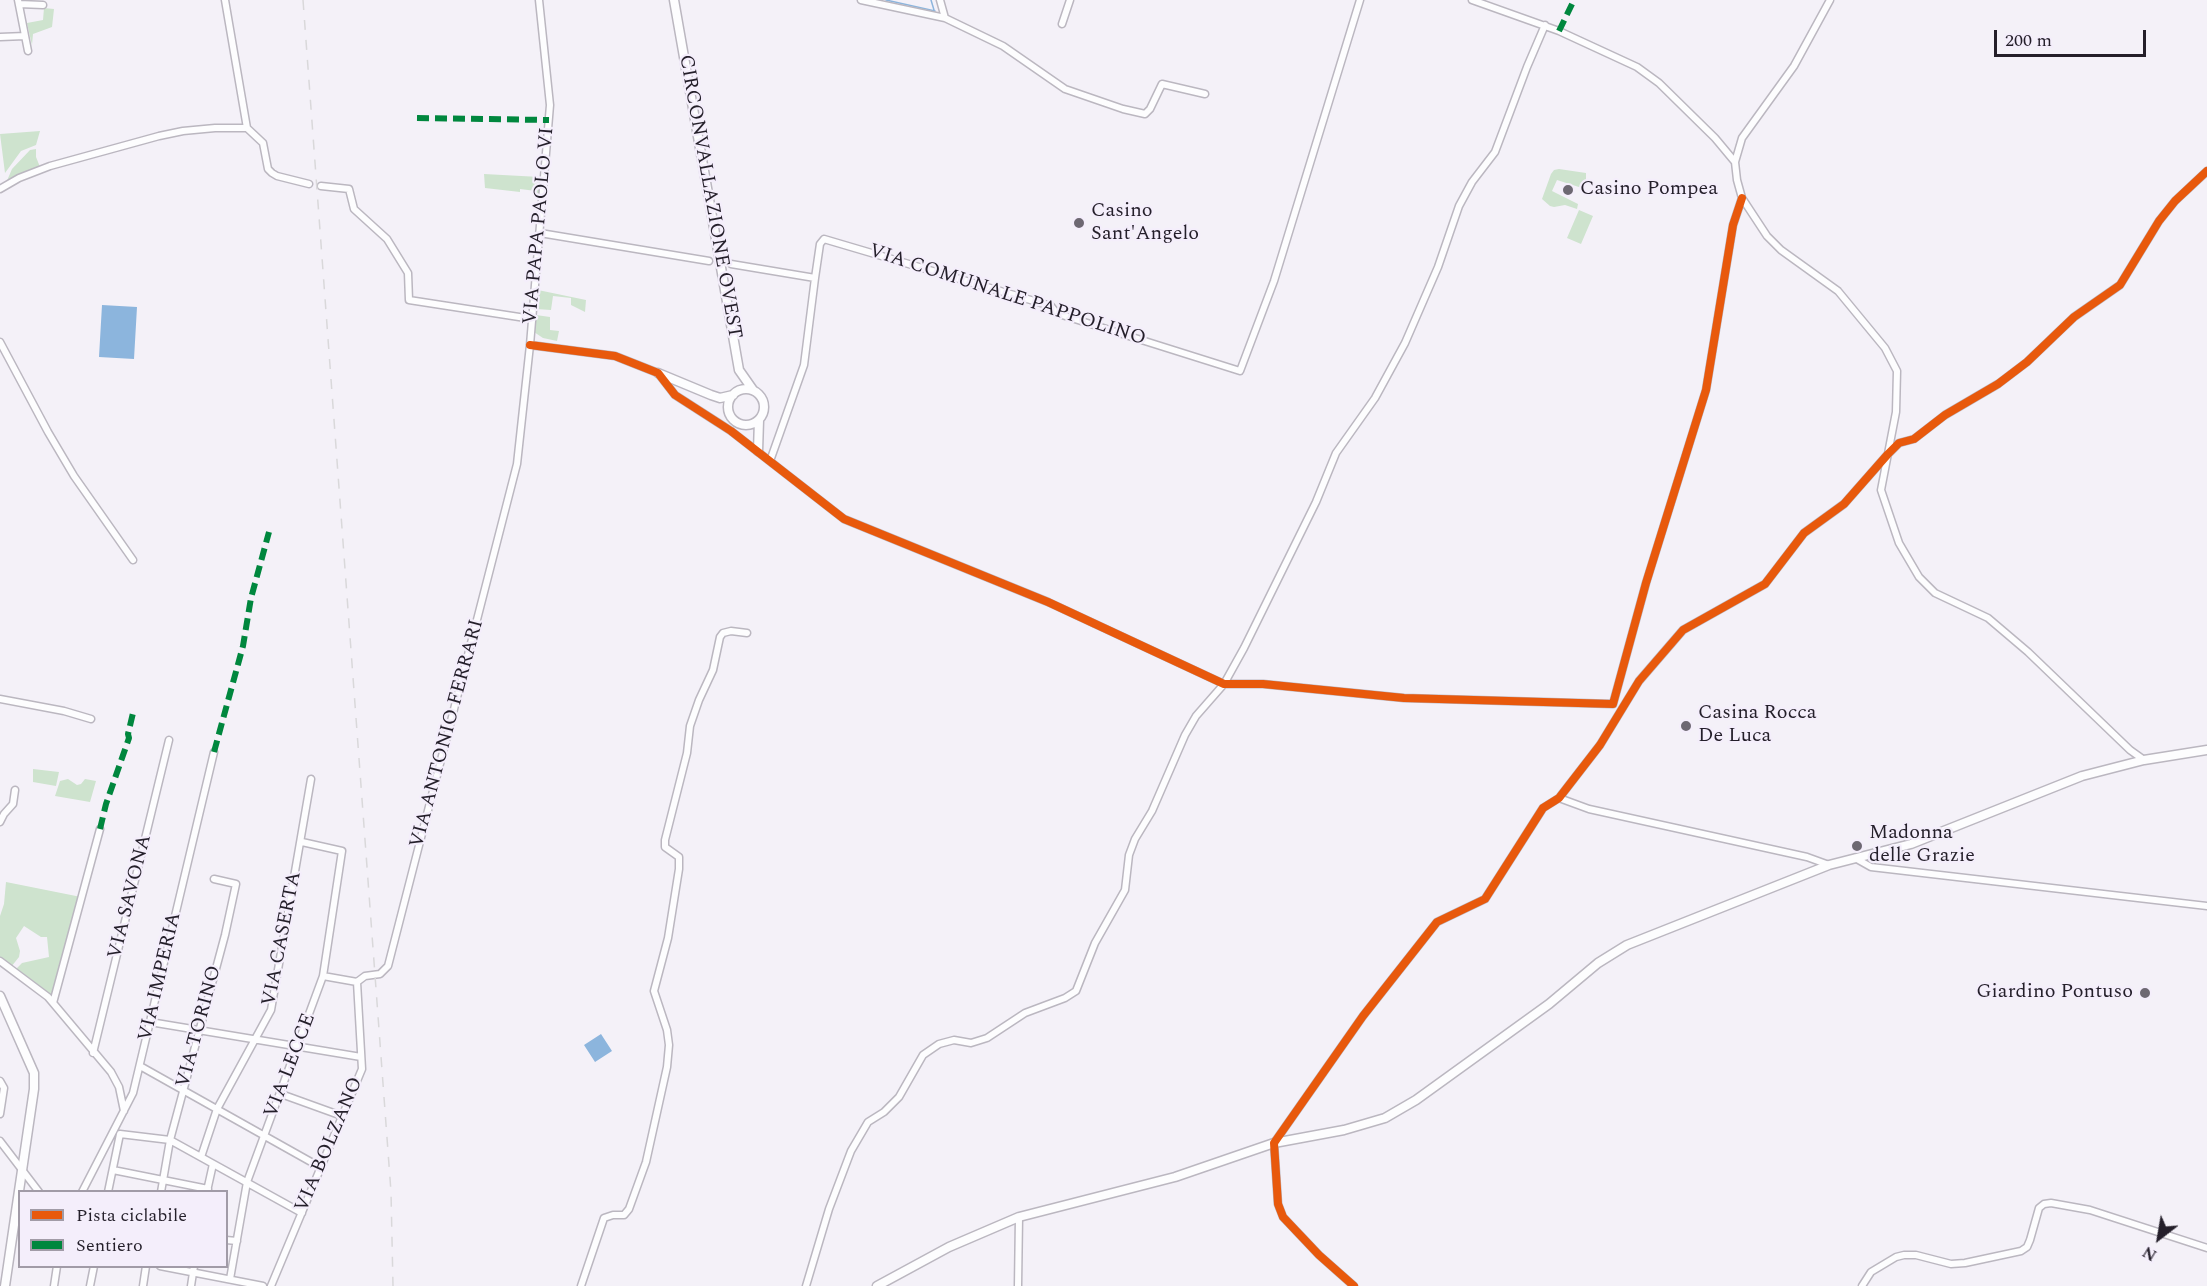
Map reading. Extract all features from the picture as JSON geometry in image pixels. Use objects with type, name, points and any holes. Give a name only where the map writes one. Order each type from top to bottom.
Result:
[{"type":"main road","name":"CIRCONVALLAZIONE OVEST","points":[[674,0],[739,370],[753,390]]},
{"type":"main road","points":[[728,408],[735,393],[739,370]]},
{"type":"main road","points":[[658,373],[720,398],[745,389],[753,390],[762,398],[763,415],[759,420],[748,425],[736,423],[728,408],[711,395]]},
{"type":"main road","points":[[758,451],[759,420]]},
{"type":"main road","points":[[748,425],[759,439]]},
{"type":"main road","points":[[878,1286],[949,1247],[1019,1217],[1175,1177],[1274,1143],[1344,1130],[1385,1118],[1416,1100],[1549,1004],[1598,963],[1627,945],[1828,865],[1911,844],[2082,776],[2144,760],[2207,750]]},
{"type":"main road","points":[[1,1000],[34,1073],[34,1089],[19,1190]]},
{"type":"main road","points":[[5,1286],[16,1239],[18,1211]]},
{"type":"street","points":[[225,0],[247,128],[263,143],[268,169],[272,173],[309,184]]},
{"type":"street","name":"VIA PAPA PAOLO VI","points":[[512,488],[517,464],[530,345],[550,105],[539,0]]},
{"type":"street","points":[[861,0],[945,18],[1003,46],[1065,88],[1101,103],[1145,114],[1150,110],[1162,84],[1206,94]]},
{"type":"street","points":[[940,0],[945,18]]},
{"type":"street","points":[[1062,24],[1070,0]]},
{"type":"street","name":"VIA COMUNALE PAPPOLINO","points":[[815,278],[820,244],[824,239],[1051,306],[1062,315],[1240,372],[1274,280],[1360,0]]},
{"type":"street","points":[[1472,0],[1545,26],[1637,67],[1659,83],[1715,138],[1735,162]]},
{"type":"street","points":[[1830,0],[1794,66],[1742,138],[1735,162],[1742,198],[1767,236],[1781,250],[1838,291],[1885,348],[1898,371],[1896,412],[1881,490],[1899,543],[1919,577],[1935,593],[1988,618],[2028,652],[2130,750],[2144,760]]},
{"type":"street","points":[[28,51],[18,2],[43,5]]},
{"type":"street","points":[[806,1286],[828,1209],[851,1151],[868,1122],[884,1112],[899,1097],[923,1055],[939,1044],[954,1040],[971,1043],[987,1038],[1025,1013],[1065,998],[1076,991],[1095,942],[1125,890],[1129,855],[1135,839],[1162,790],[1185,735],[1196,716],[1224,684],[1284,569],[1336,453],[1375,398],[1405,343],[1438,267],[1459,206],[1472,183],[1495,152],[1545,26]]},
{"type":"street","points":[[0,37],[25,36]]},
{"type":"street","points":[[0,189],[19,178],[50,166],[159,136],[215,128],[247,128]]},
{"type":"street","points":[[1354,1286],[1318,1255],[1283,1217],[1278,1204],[1274,1143],[1363,1016],[1437,922],[1485,899],[1543,808],[1559,798],[1600,745],[1639,681],[1683,630],[1765,584],[1804,533],[1844,504],[1899,443],[1914,439],[1945,415],[1998,384],[2027,362],[2073,317],[2120,285],[2159,221],[2175,201],[2207,171]]},
{"type":"street","points":[[321,186],[349,189],[354,209],[387,239],[408,273],[409,300],[532,319]]},
{"type":"street","points":[[530,345],[615,356],[658,373],[675,395],[758,451],[844,519],[1048,602],[1224,684],[1263,684],[1404,698],[1613,704],[1672,493],[1706,390],[1733,225],[1742,198]]},
{"type":"street","points":[[540,233],[709,261]]},
{"type":"street","points":[[731,264],[815,278],[804,365],[770,461]]},
{"type":"street","points":[[0,342],[74,476],[133,560]]},
{"type":"street","name":"VIA ANTONIO FERRARI","points":[[357,982],[365,976],[383,972],[388,966],[512,488]]},
{"type":"street","points":[[580,1286],[604,1218],[624,1215],[629,1209],[646,1162],[667,1066],[669,1045],[667,1030],[654,991],[668,938],[679,868],[679,857],[665,847],[665,840],[680,784],[690,726],[713,670],[720,638],[723,633],[731,631],[747,633]]},
{"type":"street","points":[[0,699],[64,711],[91,719]]},
{"type":"street","name":"VIA SAVONA","points":[[93,1053],[169,740]]},
{"type":"street","name":"VIA IMPERIA","points":[[83,1190],[133,1093],[214,752]]},
{"type":"street","name":"VIA CASERTA","points":[[201,1157],[218,1109],[271,1010],[312,779]]},
{"type":"street","points":[[0,822],[13,804],[15,790]]},
{"type":"street","points":[[1559,798],[1600,812],[1807,857],[1828,865]]},
{"type":"street","points":[[53,1003],[100,829]]},
{"type":"street","name":"VIA LECCE","points":[[230,1279],[247,1182],[324,976],[342,851],[302,842]]},
{"type":"street","points":[[1855,858],[1871,867],[2207,906]]},
{"type":"street","name":"VIA TORINO","points":[[161,1190],[170,1140],[236,884],[214,879]]},
{"type":"street","points":[[1,964],[53,1003],[115,1078],[124,1112]]},
{"type":"street","points":[[324,976],[357,982]]},
{"type":"street","name":"VIA BOLZANO","points":[[271,1286],[362,1069],[357,982]]},
{"type":"street","points":[[150,1022],[361,1057]]},
{"type":"street","points":[[140,1066],[320,1167]]},
{"type":"street","points":[[0,1082],[4,1088],[0,1114]]},
{"type":"street","points":[[281,1094],[342,1116]]},
{"type":"street","points":[[108,1190],[120,1134],[170,1140],[302,1213]]},
{"type":"street","points":[[0,1141],[38,1190]]},
{"type":"street","points":[[113,1170],[208,1190],[213,1164]]},
{"type":"street","points":[[1862,1286],[1871,1272],[1896,1257],[1904,1255],[1916,1255],[1951,1264],[2021,1251],[2027,1247],[2030,1240],[2039,1208],[2051,1203],[2090,1210],[2207,1248]]},
{"type":"street","points":[[1018,1286],[1019,1217]]},
{"type":"street","points":[[228,1240],[237,1241]]},
{"type":"street","points":[[54,1286],[57,1268]]},
{"type":"street","points":[[90,1286],[94,1268]]},
{"type":"street","points":[[143,1286],[146,1268]]},
{"type":"street","points":[[177,1268],[263,1286]]},
{"type":"street","points":[[191,1286],[194,1270]]},
{"type":"green space","points":[[44,8],[54,9],[52,27],[33,34],[32,45],[27,23],[43,20]]},
{"type":"green space","points":[[40,131],[36,145],[21,151],[5,173],[0,134]]},
{"type":"green space","points":[[36,149],[40,167],[29,170],[6,183],[12,169],[30,150]]},
{"type":"green space","points":[[1554,170],[1586,173],[1586,183],[1582,188],[1557,180],[1552,191],[1578,204],[1577,209],[1565,205],[1550,206],[1542,199],[1551,174]]},
{"type":"green space","points":[[484,174],[540,177],[539,198],[536,198],[536,191],[520,189],[520,192],[485,188]]},
{"type":"green space","points":[[1579,210],[1593,216],[1581,244],[1567,238]]},
{"type":"green space","points":[[538,290],[586,300],[585,312],[571,305],[571,298],[553,296],[551,310],[536,309]]},
{"type":"green space","points":[[536,315],[550,317],[550,330],[559,331],[557,341],[543,338],[534,332]]},
{"type":"green space","points":[[33,769],[59,772],[56,786],[33,782]]},
{"type":"green space","points":[[68,779],[77,785],[85,779],[96,781],[90,802],[55,796],[60,781]]},
{"type":"green space","points":[[6,882],[81,897],[52,996],[16,969],[22,963],[49,957],[47,937],[41,937],[24,926],[16,938],[20,951],[19,957],[11,967],[0,958],[0,916],[4,904]]},
{"type":"water","points":[[102,305],[137,307],[134,359],[99,357]]},
{"type":"water","points":[[601,1034],[612,1051],[595,1062],[584,1045]]},
{"type":"waterway","points":[[886,0],[935,11]]},
{"type":"waterway","points":[[931,0],[934,10]]},
{"type":"railway","points":[[303,0],[391,1192],[393,1286]]},
{"type":"marked path","points":[[1559,31],[1574,0]]},
{"type":"marked path","points":[[417,118],[549,120]]},
{"type":"marked path","points":[[214,752],[243,646],[251,598],[269,532]]},
{"type":"marked path","points":[[100,829],[106,804],[129,738],[133,713],[131,710]]},
{"type":"cycle path","points":[[1354,1286],[1319,1255],[1283,1217],[1278,1204],[1274,1143],[1363,1016],[1437,922],[1485,899],[1543,808],[1559,798],[1600,745],[1639,681],[1683,630],[1765,584],[1804,533],[1844,504],[1899,443],[1914,439],[1945,415],[1998,384],[2027,362],[2074,317],[2120,285],[2159,221],[2175,201],[2207,171]]},
{"type":"cycle path","points":[[530,345],[615,356],[658,373],[675,395],[731,431],[844,519],[1048,602],[1224,684],[1263,684],[1404,698],[1613,704],[1646,583],[1706,390],[1733,225],[1742,198]]},
{"type":"place","name":"Casino Pompea","points":[[1568,190]]},
{"type":"place","name":"Casino Sant'Angelo","points":[[1079,223]]},
{"type":"place","name":"Casina Rocca De Luca","points":[[1686,726]]},
{"type":"place","name":"Madonna delle Grazie","points":[[1857,846]]},
{"type":"place","name":"Giardino Pontuso","points":[[2145,993]]}]
